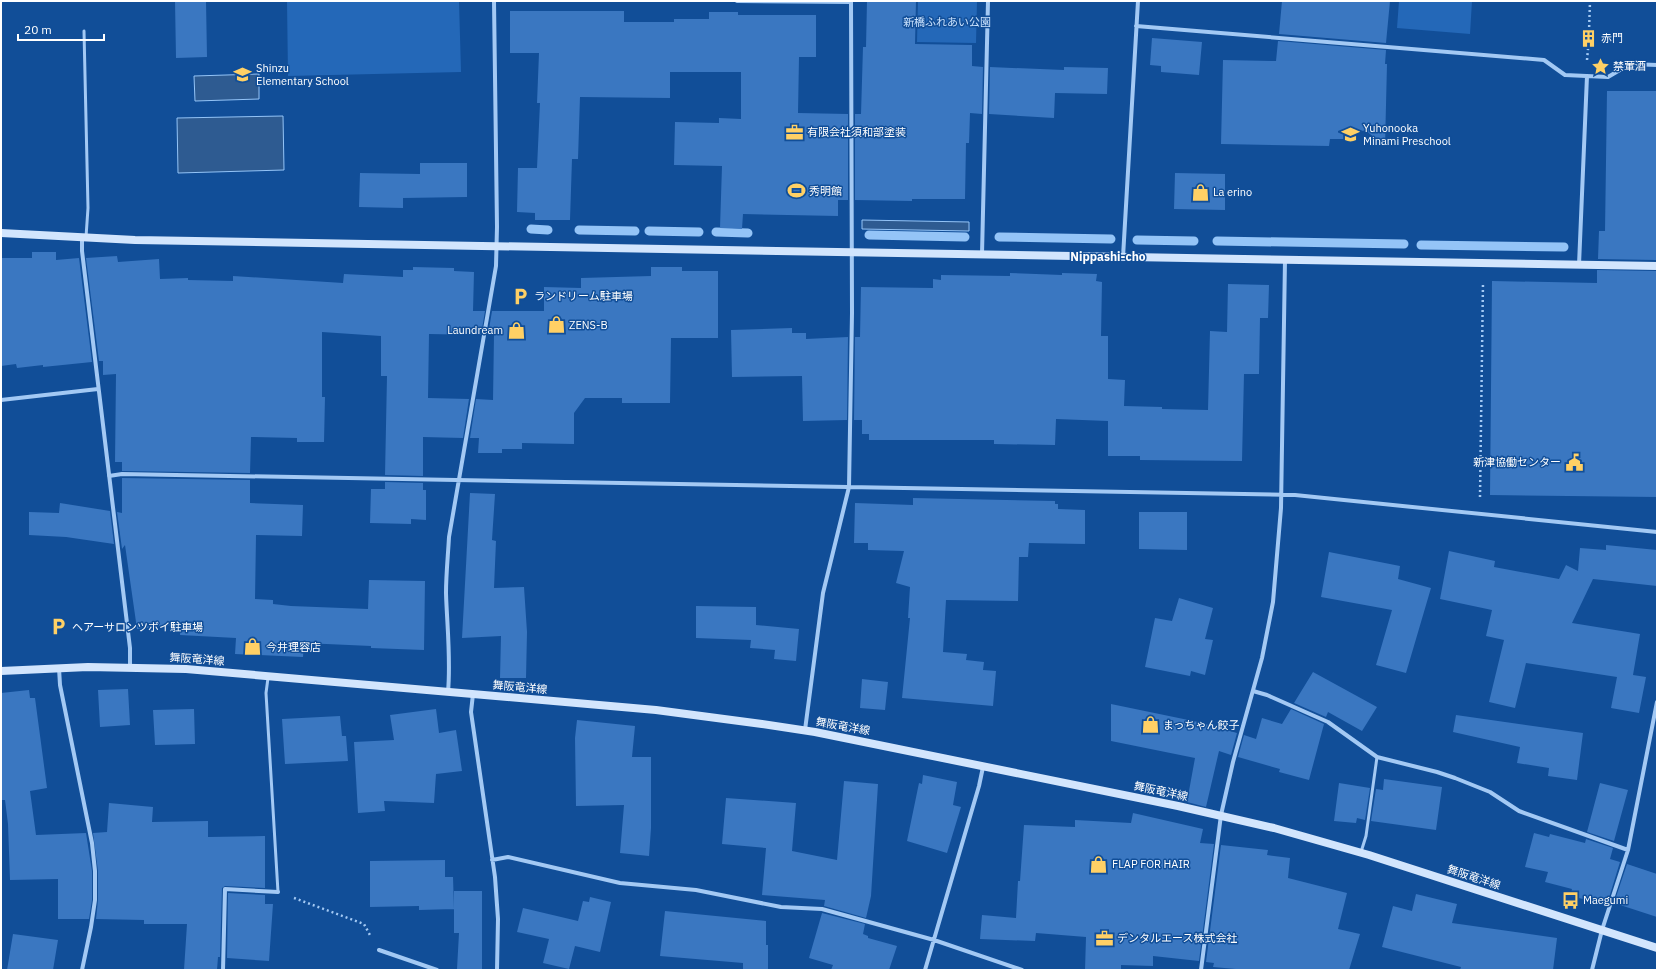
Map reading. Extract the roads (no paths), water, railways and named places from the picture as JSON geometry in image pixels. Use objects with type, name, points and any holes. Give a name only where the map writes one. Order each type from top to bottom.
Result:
[{"type":"main road","points":[[1,233],[143,240],[1657,266]]},
{"type":"main road","name":"舞阪竜洋線","points":[[1,671],[59,668],[130,667],[186,669],[656,710],[805,731],[983,765],[1221,815],[1281,830],[1360,853],[1657,948]]},
{"type":"street","points":[[448,692],[450,672],[447,566],[450,537],[496,266],[494,1]]},
{"type":"street","points":[[737,1],[850,1],[852,252],[849,487],[823,593],[805,731]]},
{"type":"street","points":[[982,254],[988,1]]},
{"type":"street","points":[[1123,257],[1138,1]]},
{"type":"street","points":[[1136,26],[1544,60],[1565,75],[1608,77],[1630,64],[1657,65]]},
{"type":"street","points":[[1579,265],[1586,76]]},
{"type":"street","points":[[84,237],[82,251],[130,648],[130,667]]},
{"type":"street","points":[[1201,970],[1221,815],[1233,762],[1262,658],[1273,602],[1280,495],[1285,260]]},
{"type":"street","points":[[1,400],[98,389]]},
{"type":"street","points":[[109,476],[122,474],[1280,495],[1657,532]]},
{"type":"street","points":[[59,668],[60,685],[92,843],[95,871],[95,900],[82,970]]},
{"type":"street","points":[[1253,691],[1267,695],[1328,722],[1377,757],[1455,778],[1490,792],[1519,811],[1628,850]]},
{"type":"street","points":[[473,694],[471,712],[492,860],[498,919],[497,970]]},
{"type":"street","points":[[1592,970],[1602,930],[1628,850],[1657,702]]},
{"type":"street","points":[[925,970],[977,793],[983,765]]},
{"type":"street","points":[[492,860],[508,857],[620,883],[702,891],[781,907],[822,909],[934,940],[1022,970]]},
{"type":"street","points":[[223,970],[225,889],[278,892]]},
{"type":"street","points":[[379,950],[437,970]]},
{"type":"lane","points":[[84,31],[88,208],[84,237]]},
{"type":"lane","points":[[268,676],[266,693],[278,892]]},
{"type":"lane","points":[[1360,853],[1366,836],[1377,757]]},
{"type":"waterway","points":[[531,229],[548,230]]},
{"type":"waterway","points":[[579,230],[635,231]]},
{"type":"waterway","points":[[649,231],[699,232]]},
{"type":"waterway","points":[[716,232],[748,233]]},
{"type":"waterway","points":[[869,235],[965,237]]},
{"type":"waterway","points":[[999,237],[1111,239]]},
{"type":"waterway","points":[[1137,240],[1194,241]]},
{"type":"waterway","points":[[1217,241],[1404,244]]},
{"type":"waterway","points":[[1421,245],[1564,247]]},
{"type":"place","name":"赤門","points":[[1588,38]]},
{"type":"place","name":"禁葷酒","points":[[1600,66]]},
{"type":"place","name":"Shinzu Elementary School","points":[[243,74]]},
{"type":"place","name":"有限会社須和部塗装","points":[[794,132]]},
{"type":"place","name":"Yuhonooka Minami Preschool","points":[[1350,134]]},
{"type":"place","name":"秀明館","points":[[796,191]]},
{"type":"place","name":"La erino","points":[[1200,192]]},
{"type":"place","name":"ランドリーム駐車場","points":[[521,296]]},
{"type":"place","name":"ZENS-B","points":[[556,325]]},
{"type":"place","name":"Laundream","points":[[516,330]]},
{"type":"place","name":"新津協働センター","points":[[1574,462]]},
{"type":"place","name":"ヘアーサロンツボイ駐車場","points":[[59,627]]},
{"type":"place","name":"今井理容店","points":[[253,647]]},
{"type":"place","name":"まっちゃん餃子","points":[[1150,725]]},
{"type":"place","name":"FLAP FOR HAIR","points":[[1099,864]]},
{"type":"place","name":"Maegumi","points":[[1570,900]]},
{"type":"place","name":"デンタルエース株式会社","points":[[1104,938]]},
{"type":"district","name":"Nippashi-cho","points":[[1108,256]]},
{"type":"park label","name":"新橋ふれあい公園","points":[[947,22]]}]
